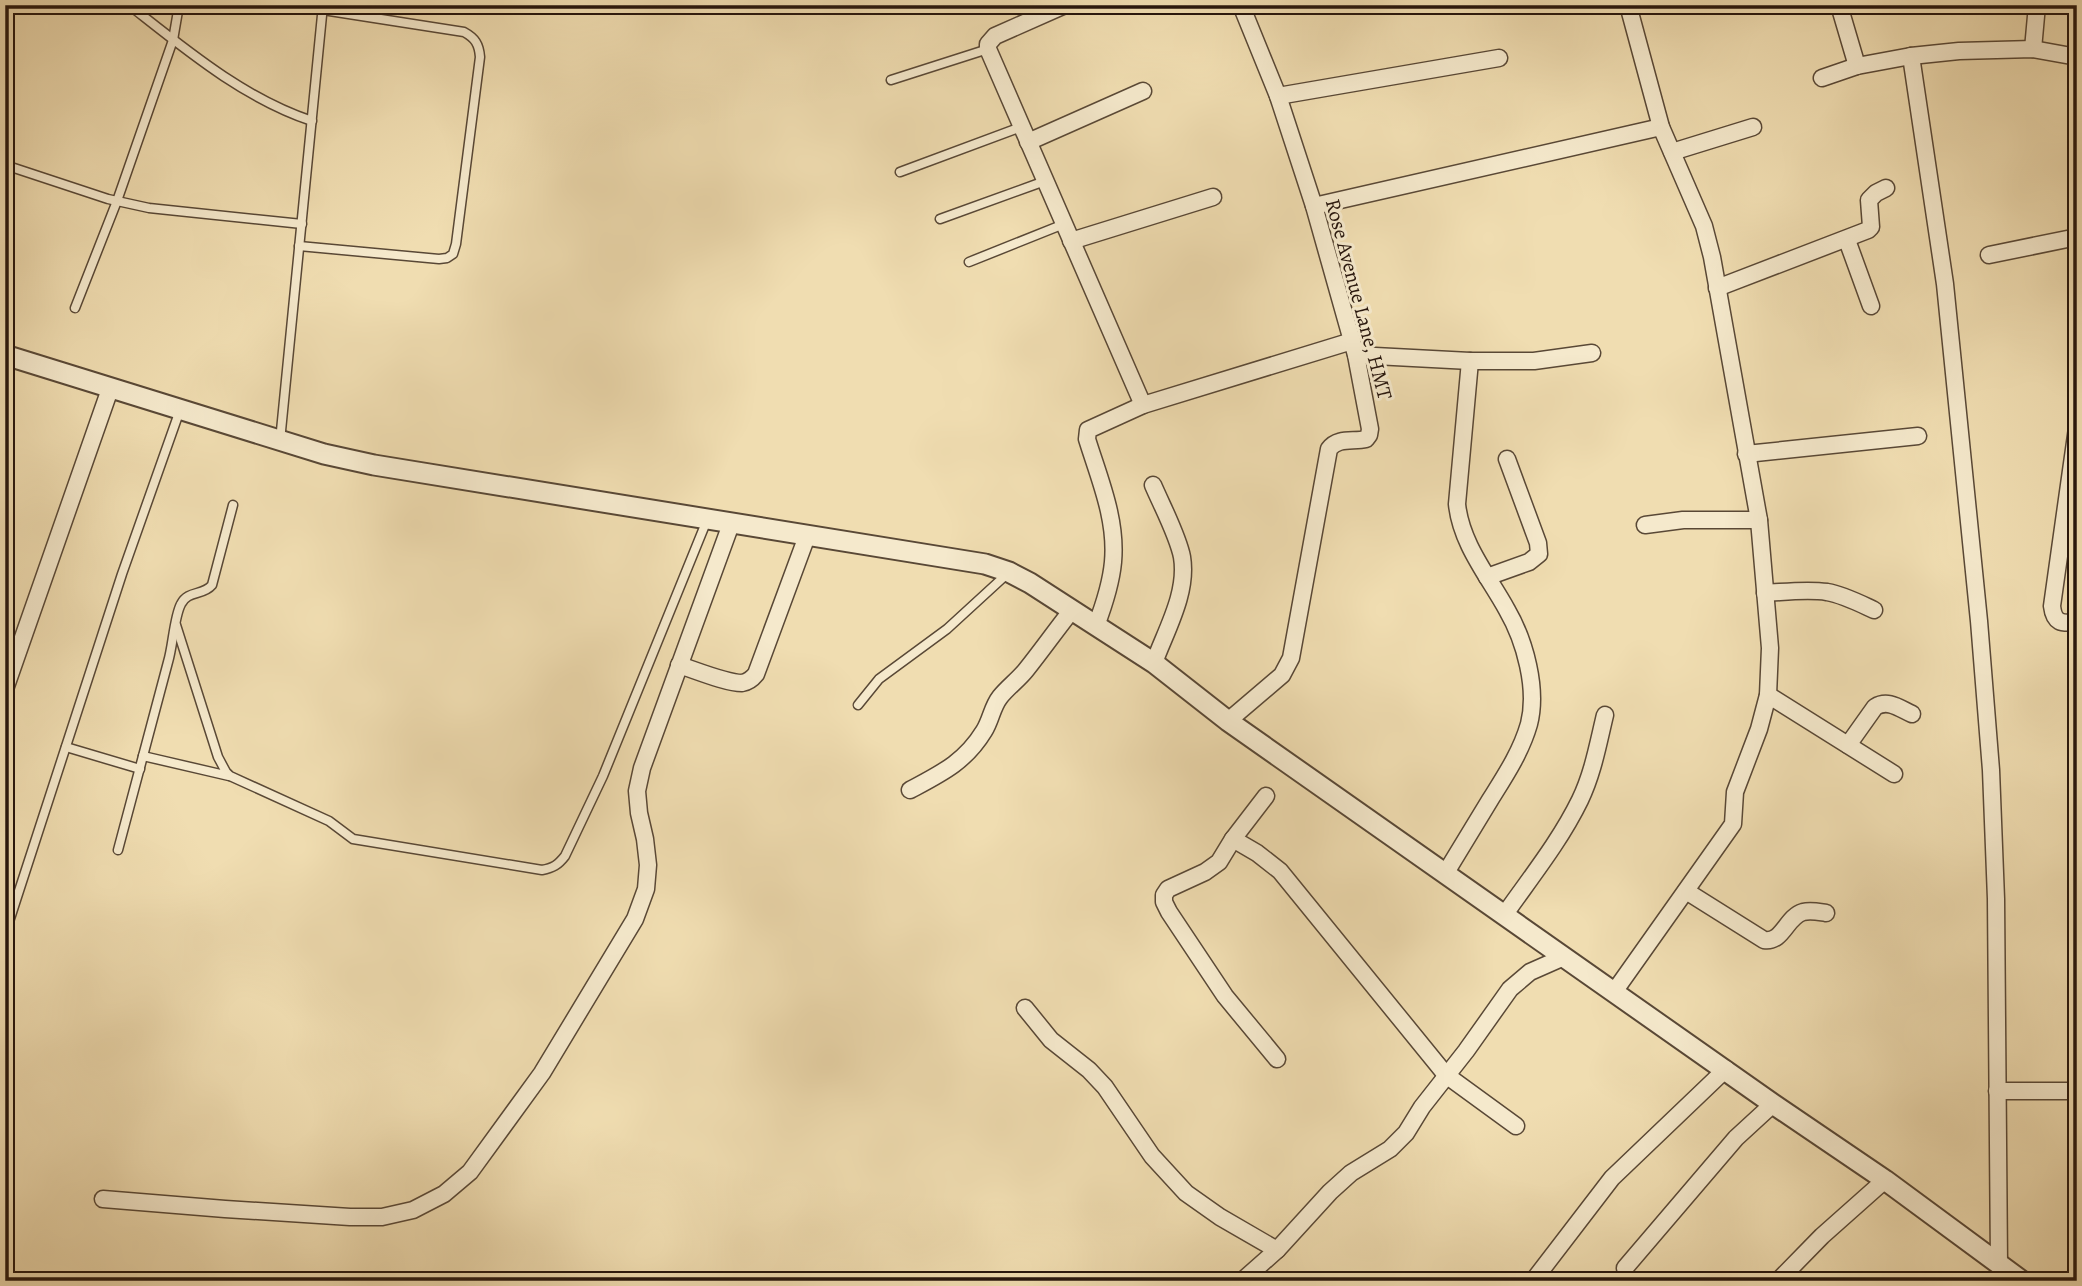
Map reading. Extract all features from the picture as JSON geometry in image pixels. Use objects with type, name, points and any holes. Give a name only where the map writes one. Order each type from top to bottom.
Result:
[{"type":"street","points":[[1065,5],[995,36],[988,44],[988,49],[1143,405]]},
{"type":"street","name":"Rose Avenue Lane, HMT","points":[[1228,721],[1282,675],[1291,658],[1329,449],[1334,443],[1366,439],[1370,435],[1354,348],[1314,205],[1278,96],[1241,5]]},
{"type":"street","points":[[1614,992],[1732,824],[1735,792],[1759,729],[1768,695],[1770,648],[1759,520],[1712,257],[1704,226],[1661,127],[1628,5]]},
{"type":"street","points":[[1839,5],[1857,66]]},
{"type":"street","points":[[2033,49],[2037,5]]},
{"type":"street","points":[[1822,78],[1857,66],[1911,56],[2033,49],[2077,57]]},
{"type":"street","points":[[1911,56],[1945,284],[1991,770],[1996,900],[1999,1264]]},
{"type":"street","points":[[1278,96],[1499,58]]},
{"type":"street","points":[[1024,134],[1143,91]]},
{"type":"street","points":[[1314,205],[1661,127]]},
{"type":"street","points":[[1672,152],[1753,127]]},
{"type":"street","points":[[1717,288],[1868,230],[1871,227],[1869,200],[1886,188]]},
{"type":"street","points":[[1071,241],[1213,197]]},
{"type":"street","points":[[1989,255],[2077,237]]},
{"type":"street","points":[[1847,240],[1871,306]]},
{"type":"street","points":[[1096,625],[1110,580],[1113,540],[1108,507],[1086,433],[1093,426],[1143,405],[1354,348],[1470,360],[1534,361],[1592,353]]},
{"type":"street","points":[[5,355],[324,454],[374,465],[985,564],[1009,572],[1154,663],[1228,721],[1885,1180],[2022,1281]]},
{"type":"street","points":[[1446,874],[1516,758],[1530,722],[1532,683],[1523,648],[1509,613],[1462,530],[1457,504],[1470,360]]},
{"type":"street","points":[[5,689],[110,389]]},
{"type":"street","points":[[2077,429],[2052,606],[2053,615],[2058,621],[2077,622]]},
{"type":"street","points":[[1746,454],[1918,436]]},
{"type":"street","points":[[1487,577],[1529,562],[1539,554],[1538,543],[1507,458]]},
{"type":"street","points":[[1153,485],[1182,556],[1180,594],[1154,663]]},
{"type":"street","points":[[1645,525],[1683,520],[1759,520]]},
{"type":"street","points":[[103,1199],[225,1209],[382,1217],[424,1205],[444,1194],[470,1171],[542,1073],[635,919],[646,889],[648,865],[637,791],[642,768],[731,524]]},
{"type":"street","points":[[679,665],[732,681],[743,683],[751,680],[756,674],[807,536]]},
{"type":"street","points":[[1765,593],[1827,592],[1874,610]]},
{"type":"street","points":[[910,790],[962,760],[986,727],[1000,697],[1026,669],[1072,610]]},
{"type":"street","points":[[1768,695],[1894,774]]},
{"type":"street","points":[[1847,745],[1875,707],[1881,704],[1888,703],[1912,714]]},
{"type":"street","points":[[1505,914],[1561,834],[1581,798],[1593,766],[1605,715]]},
{"type":"street","points":[[1266,796],[1219,862],[1205,872],[1168,889],[1164,902],[1224,996],[1277,1059]]},
{"type":"street","points":[[1233,839],[1280,871],[1446,1075],[1516,1126]]},
{"type":"street","points":[[1686,891],[1764,940],[1770,941],[1777,938],[1793,917],[1801,912],[1826,913]]},
{"type":"street","points":[[1242,1281],[1277,1250],[1351,1173],[1390,1149],[1406,1133],[1510,989],[1530,972],[1564,957]]},
{"type":"street","points":[[1025,1008],[1051,1040],[1089,1070],[1105,1087],[1152,1156],[1186,1192],[1220,1217],[1277,1250]]},
{"type":"street","points":[[1534,1281],[1612,1178],[1726,1069]]},
{"type":"street","points":[[1997,1091],[2077,1091]]},
{"type":"street","points":[[1625,1268],[1736,1138],[1773,1104]]},
{"type":"street","points":[[1778,1281],[1822,1236],[1885,1180]]},
{"type":"lane","points":[[129,5],[197,58],[285,112],[312,121]]},
{"type":"lane","points":[[75,307],[117,201],[173,40],[179,5]]},
{"type":"lane","points":[[280,440],[299,246],[302,224],[323,7],[464,32],[474,37],[480,57],[453,254],[439,259],[299,246]]},
{"type":"lane","points":[[891,80],[988,49]]},
{"type":"lane","points":[[900,172],[1024,134]]},
{"type":"lane","points":[[5,164],[117,201],[149,208],[302,224]]},
{"type":"lane","points":[[940,219],[1045,181]]},
{"type":"lane","points":[[969,262],[1064,225]]},
{"type":"lane","points":[[5,934],[122,574],[180,410]]},
{"type":"lane","points":[[118,850],[180,607],[192,594],[204,592],[212,585],[233,505]]},
{"type":"lane","points":[[143,756],[230,776],[328,821],[354,839],[542,870],[558,865],[565,856],[603,776],[708,520]]},
{"type":"lane","points":[[858,705],[879,679],[947,629],[1009,572]]},
{"type":"lane","points":[[176,625],[218,757],[230,776]]},
{"type":"lane","points":[[66,747],[140,769]]}]
